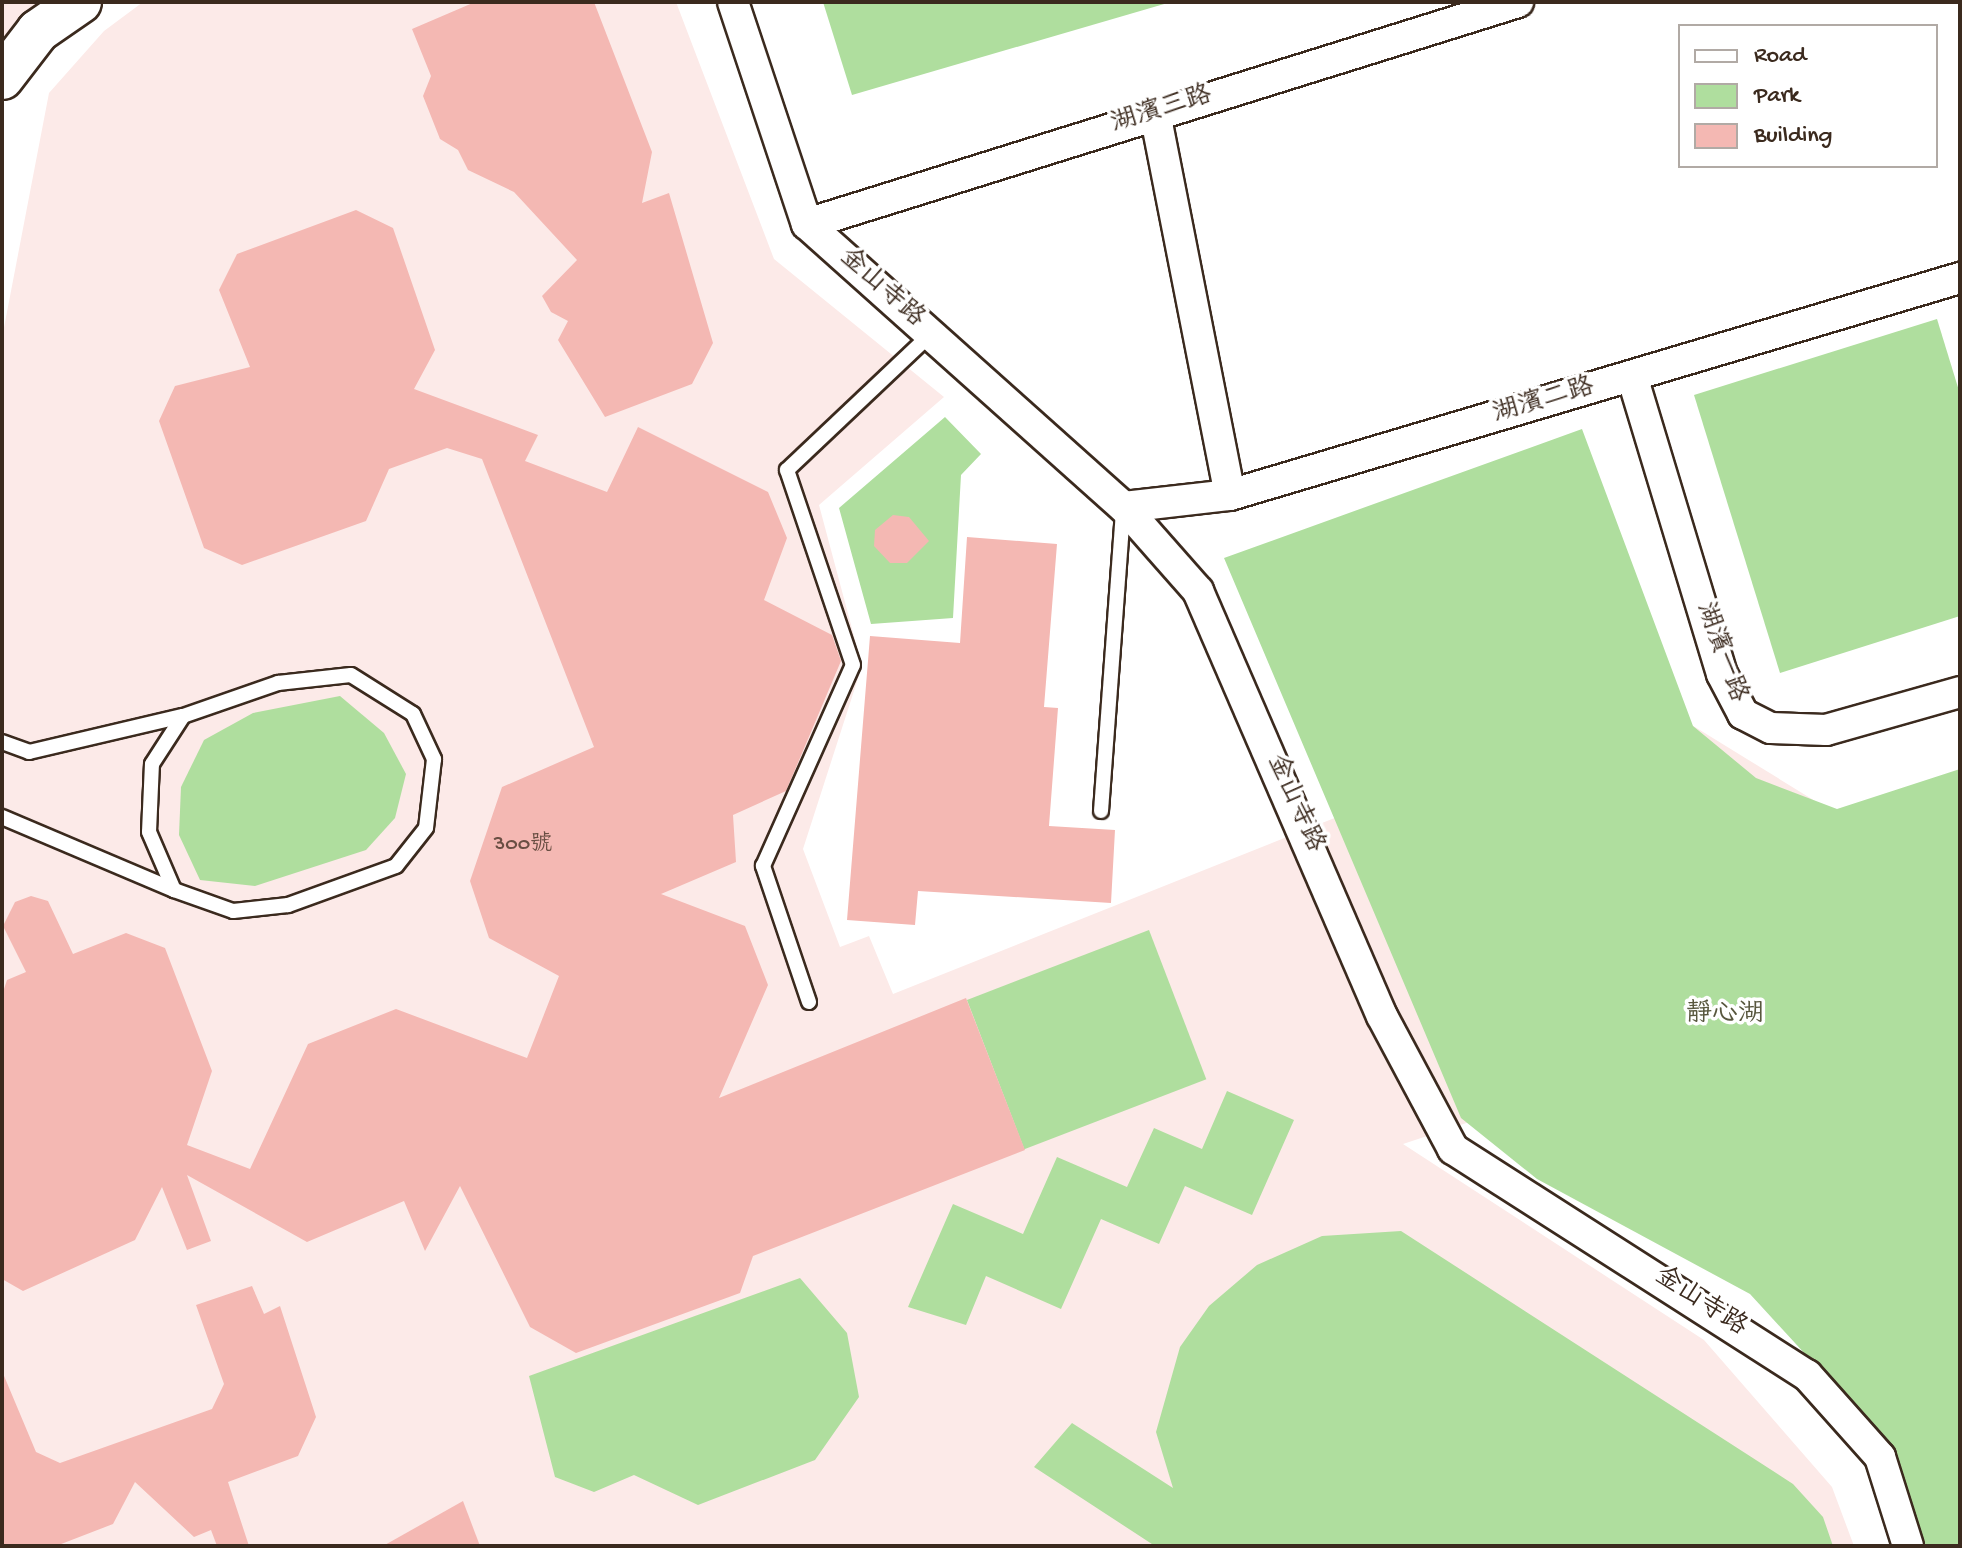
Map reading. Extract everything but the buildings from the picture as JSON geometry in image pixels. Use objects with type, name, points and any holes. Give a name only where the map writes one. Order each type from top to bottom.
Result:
[{"type":"street","points":[[2,78],[38,31],[80,2]]},
{"type":"street","name":"金山寺路","points":[[733,2],[807,224],[1124,507],[1198,591],[1382,1016],[1453,1149],[1807,1375],[1880,1457],[1908,1546]]},
{"type":"street","name":"湖濱三路","points":[[807,224],[1518,2]]},
{"type":"street","points":[[1155,113],[1230,495]]},
{"type":"street","name":"湖濱二路","points":[[1124,507],[1230,495],[1960,278]]},
{"type":"street","name":"湖濱一路","points":[[1632,376],[1722,674],[1743,714],[1771,728],[1826,730],[1960,692]]},
{"type":"lane","points":[[809,1002],[763,866],[853,665],[787,470],[931,334]]},
{"type":"lane","points":[[1101,811],[1124,507]]},
{"type":"lane","points":[[2,742],[29,752],[183,716],[278,683],[351,675],[413,714],[434,759],[435,789],[426,828],[396,866],[288,905],[233,911],[174,890],[2,817]]},
{"type":"lane","points":[[174,890],[149,832],[152,764],[183,716]]},
{"type":"shaded area","points":[[2,2],[84,2],[2,42]]},
{"type":"shaded area","points":[[143,2],[676,2],[774,259],[944,397],[819,505],[862,666],[803,849],[840,947],[869,936],[893,994],[1643,695],[1846,820],[1892,982],[1403,1144],[1704,1340],[1832,1487],[1854,1546],[2,1546],[2,338],[49,93],[104,31]]},
{"type":"green space","points":[[823,2],[1171,2],[852,95]]},
{"type":"green space","points":[[1937,319],[1960,394],[1960,616],[1780,673],[1694,395]]},
{"type":"green space","points":[[945,417],[981,454],[961,475],[953,618],[871,624],[839,508]]},
{"type":"green space","name":"靜心湖","points":[[1582,429],[1693,726],[1756,778],[1837,809],[1960,769],[1960,1546],[1913,1546],[1874,1429],[1750,1294],[1537,1179],[1461,1118],[1224,558]]},
{"type":"green space","points":[[340,696],[384,733],[406,774],[395,818],[366,850],[255,886],[200,880],[179,835],[181,787],[204,740],[253,713]]},
{"type":"green space","points":[[1149,930],[1206,1079],[1024,1149],[967,1000]]},
{"type":"green space","points":[[1227,1091],[1294,1120],[1252,1215],[1185,1186],[1159,1244],[1101,1219],[1061,1309],[986,1276],[966,1325],[908,1307],[953,1204],[1023,1234],[1057,1157],[1127,1187],[1154,1128],[1202,1149]]},
{"type":"green space","points":[[1401,1231],[1793,1484],[1823,1517],[1833,1546],[1155,1546],[1034,1467],[1072,1423],[1173,1488],[1156,1432],[1180,1347],[1209,1306],[1257,1265],[1322,1236]]},
{"type":"green space","points":[[800,1278],[847,1333],[859,1397],[815,1460],[698,1505],[634,1475],[594,1492],[555,1477],[529,1376]]}]
